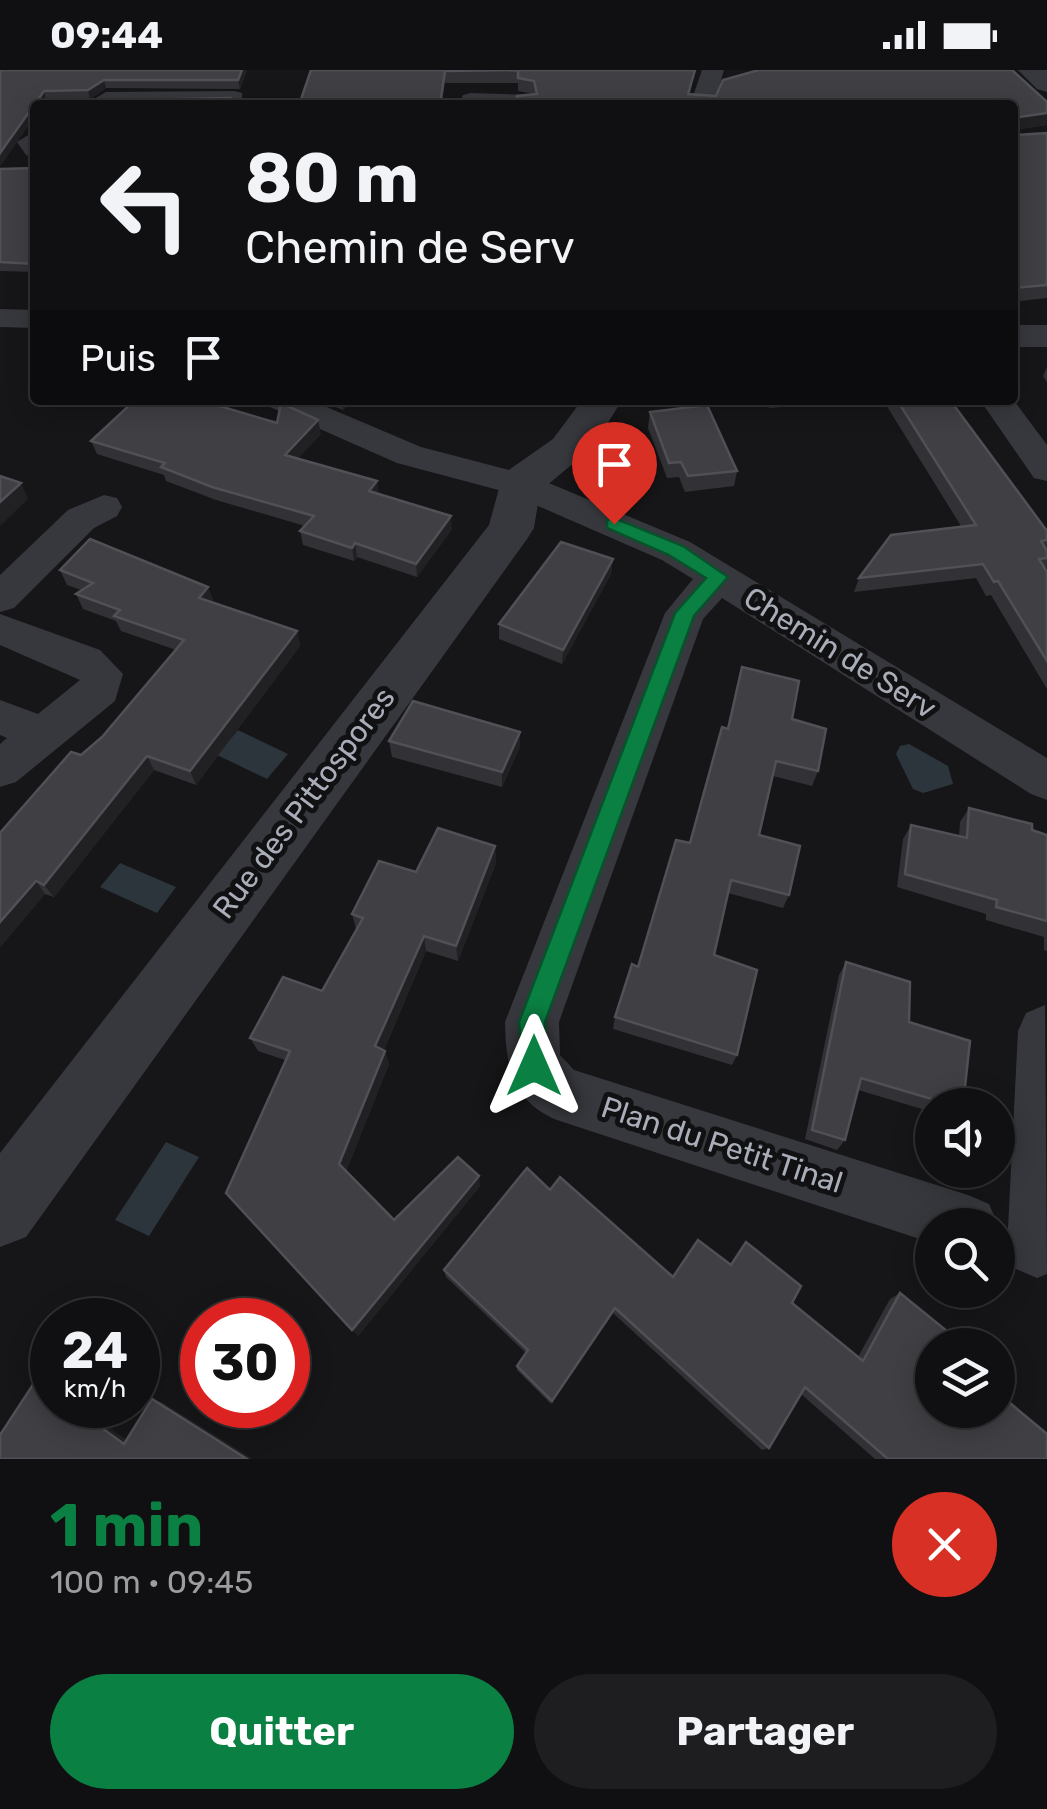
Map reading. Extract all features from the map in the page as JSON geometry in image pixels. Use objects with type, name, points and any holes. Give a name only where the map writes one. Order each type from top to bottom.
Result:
[{"type":"street","points":[[233,100],[246,70]]},
{"type":"street","points":[[704,100],[713,70]]},
{"type":"street","points":[[1032,70],[1047,83]]},
{"type":"street","points":[[103,100],[116,73]]},
{"type":"street","points":[[470,100],[505,100]]},
{"type":"street","points":[[0,318],[30,319]]},
{"type":"street","points":[[1018,336],[1047,336]]},
{"type":"street","name":"Chemin de Serv","points":[[294,405],[409,455],[519,484],[676,550],[1047,781]]},
{"type":"street","points":[[519,484],[561,457],[592,424],[600,405]]},
{"type":"street","points":[[1001,405],[1047,470]]},
{"type":"street","name":"Rue des Pittospores","points":[[0,1211],[511,528],[519,484]]},
{"type":"street","points":[[0,598],[81,519],[104,508]]},
{"type":"street","name":"Plan du Petit Tinal","points":[[718,577],[685,613],[532,1022],[534,1066],[557,1092],[915,1208]]},
{"type":"street","points":[[0,629],[86,661],[102,674],[100,689],[0,769]]},
{"type":"street","points":[[0,717],[43,734]]},
{"type":"street","points":[[1027,1244],[1045,1030]]},
{"type":"shaded area","points":[[238,730],[288,754],[267,779],[217,755]]},
{"type":"shaded area","points":[[909,744],[948,766],[953,784],[923,793],[913,789],[896,754],[900,746]]},
{"type":"shaded area","points":[[120,863],[176,887],[157,913],[100,887]]},
{"type":"shaded area","points":[[166,1142],[199,1157],[149,1236],[115,1220]]},
{"type":"building","points":[[0,70],[242,70],[238,80],[104,80],[88,90],[44,91],[38,100],[30,100],[30,111],[0,153]]},
{"type":"building","points":[[311,70],[518,70],[445,71],[441,100],[301,100]]},
{"type":"building","points":[[518,70],[695,70],[688,94],[716,96],[723,80],[759,70],[1012,70],[1047,102],[1047,113],[1018,117],[1018,100],[517,100],[517,96],[537,94],[534,81],[518,78]]},
{"type":"building","points":[[231,98],[230,100],[137,100]]},
{"type":"building","points":[[1047,133],[1047,285],[1018,287],[1018,135]]},
{"type":"building","points":[[30,168],[30,264],[0,262],[0,169]]},
{"type":"building","points":[[130,405],[216,405],[277,423],[281,405],[285,405],[318,420],[285,455],[377,481],[369,491],[451,516],[416,564],[355,543],[352,548],[300,531],[314,516],[212,487],[161,467],[165,463],[91,441]]},
{"type":"building","points":[[707,405],[737,471],[688,476],[681,462],[669,463],[650,412]]},
{"type":"building","points":[[900,405],[954,405],[1047,531],[1047,540],[1041,541],[1047,558],[1039,559],[1047,572],[1047,661],[998,581],[994,582],[983,564],[859,578],[891,535],[976,525]]},
{"type":"building","points":[[0,476],[21,483],[0,502]]},
{"type":"building","points":[[90,539],[208,587],[199,598],[297,631],[190,771],[147,756],[44,885],[36,881],[0,922],[0,833],[71,752],[81,755],[102,737],[184,640],[114,616],[120,610],[76,594],[93,583],[60,570]]},
{"type":"building","points":[[561,542],[613,559],[563,650],[499,624]]},
{"type":"building","points":[[742,667],[799,681],[792,719],[826,729],[818,771],[776,761],[759,835],[800,846],[789,895],[731,880],[714,955],[757,970],[737,1055],[615,1017],[632,964],[638,967],[676,840],[690,843],[722,727],[728,729]]},
{"type":"building","points":[[413,701],[520,732],[502,772],[389,741]]},
{"type":"building","points":[[969,808],[1032,824],[1032,830],[1047,835],[1047,921],[996,907],[997,900],[905,874],[911,825],[967,838]]},
{"type":"building","points":[[438,828],[495,846],[456,946],[424,936],[375,1046],[385,1051],[339,1164],[394,1220],[458,1157],[479,1176],[352,1330],[226,1193],[290,1051],[250,1038],[283,977],[322,991],[363,918],[352,914],[379,861],[416,872]]},
{"type":"building","points":[[846,962],[910,982],[909,1022],[970,1041],[965,1088],[915,1088],[915,1094],[861,1078],[845,1140],[812,1130]]},
{"type":"building","points":[[527,1168],[550,1190],[560,1177],[673,1277],[698,1240],[731,1265],[746,1242],[801,1286],[792,1303],[863,1361],[900,1293],[943,1328],[915,1328],[915,1428],[1015,1428],[1015,1407],[1047,1434],[1047,1459],[888,1459],[805,1387],[769,1448],[615,1308],[552,1401],[517,1366],[528,1350],[444,1270]]},
{"type":"building","points":[[30,1389],[30,1428],[102,1428],[124,1444],[134,1428],[160,1428],[160,1404],[180,1417],[180,1428],[198,1428],[247,1459],[0,1459],[0,1435]]},
{"type":"route","points":[[534,1066],[532,1022],[685,613],[718,577],[676,550],[614,524]]}]
